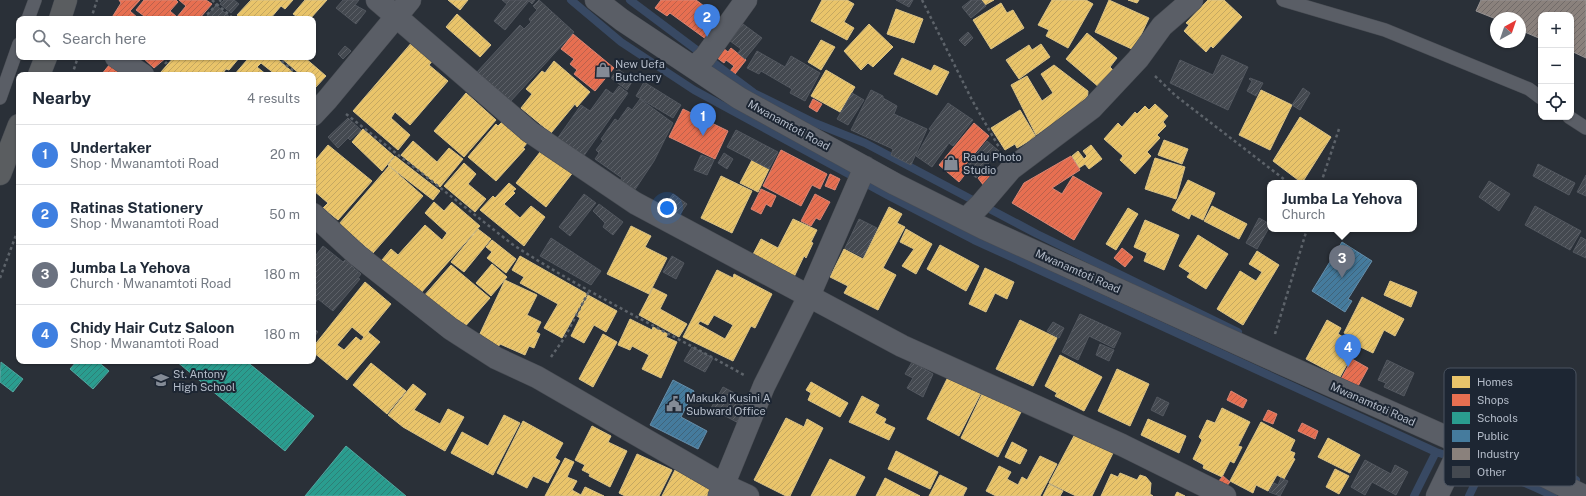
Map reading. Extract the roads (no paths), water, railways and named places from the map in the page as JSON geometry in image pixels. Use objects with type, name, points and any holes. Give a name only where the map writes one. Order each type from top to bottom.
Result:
[{"type":"highway","points":[[61,16],[66,0]]},
{"type":"highway","points":[[39,72],[45,60]]},
{"type":"highway","points":[[0,174],[16,133]]},
{"type":"street","points":[[377,0],[530,132],[628,199],[902,346],[1122,445],[1225,496]]},
{"type":"street","points":[[320,108],[410,0]]},
{"type":"street","name":"Mwanamtoti Road","points":[[596,0],[622,20],[739,98],[864,167],[966,219],[1267,357],[1444,436]]},
{"type":"street","points":[[694,67],[705,57],[746,0]]},
{"type":"street","points":[[966,219],[981,204],[1011,168],[1092,108],[1138,59],[1162,26],[1192,0]]},
{"type":"street","points":[[120,60],[138,72]]},
{"type":"street","points":[[721,490],[764,386],[809,296],[864,167]]},
{"type":"street","points":[[316,217],[356,254],[451,329],[496,358],[537,378],[721,490],[748,496]]},
{"type":"street","points":[[1437,496],[1444,481]]},
{"type":"street","name":"Mwanamtoti Road","points":[[1564,486],[1584,496]]},
{"type":"lane","points":[[29,16],[34,0]]},
{"type":"lane","points":[[1283,0],[1385,30],[1529,89],[1538,96]]},
{"type":"lane","points":[[0,98],[16,53]]},
{"type":"lane","points":[[1574,120],[1586,128]]},
{"type":"waterway","points":[[571,0],[621,42],[694,90],[889,196],[974,240],[1444,455]]},
{"type":"waterway","points":[[630,0],[754,93],[815,123],[865,143],[1037,234],[1238,332]]},
{"type":"waterway","points":[[1414,496],[1436,452]]},
{"type":"waterway","points":[[1469,496],[1474,486]]},
{"type":"waterway","points":[[1532,486],[1553,496]]},
{"type":"place","name":"Ratinas Stationery","points":[[707,37]]},
{"type":"place","name":"New Uefa Butchery","points":[[603,70]]},
{"type":"place","name":"Undertaker","points":[[703,136]]},
{"type":"place","name":"Radu Photo Studio","points":[[951,163]]},
{"type":"place","name":"Jumba La Yehova","points":[[1342,278]]},
{"type":"place","name":"Chidy Hair Cutz Saloon","points":[[1348,367]]},
{"type":"place","name":"St. Antony High School","points":[[161,380]]},
{"type":"place","name":"Makuka Kusini A Subward Office","points":[[674,404]]}]
